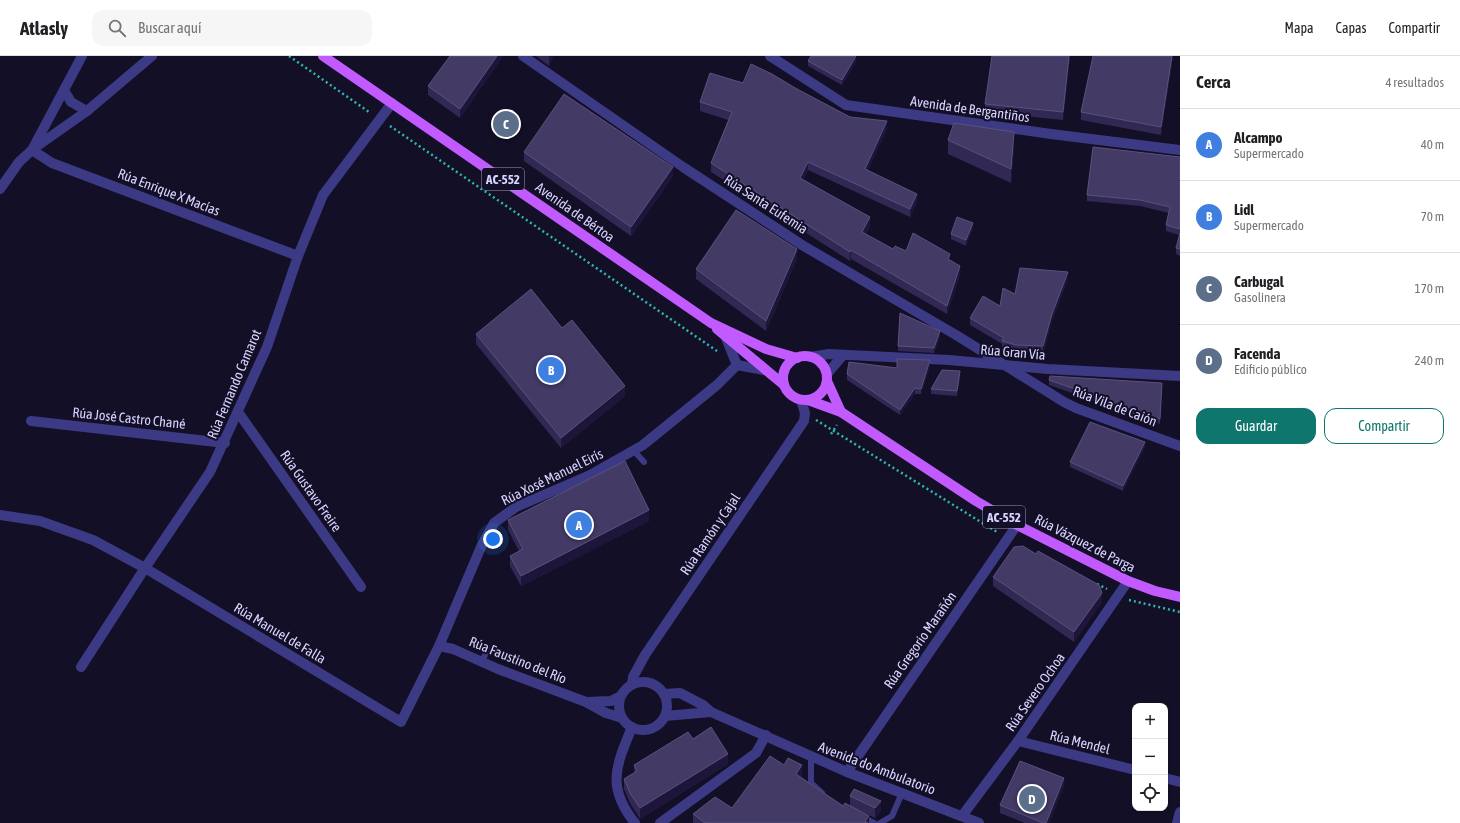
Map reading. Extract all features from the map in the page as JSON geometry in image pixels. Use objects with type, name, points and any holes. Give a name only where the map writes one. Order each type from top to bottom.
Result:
[{"type":"main road","name":"Avenida de Bértoa","points":[[323,56],[711,323],[766,350],[797,358]]},
{"type":"main road","name":"Avenida de Bértoa","points":[[711,323],[726,338],[784,385]]},
{"type":"main road","name":"AC-552","points":[[797,358],[810,356]]},
{"type":"main road","points":[[810,356],[821,363],[841,412]]},
{"type":"main road","points":[[784,385],[784,371],[791,361],[797,358]]},
{"type":"main road","points":[[804,400],[822,393],[827,378]]},
{"type":"main road","name":"AC-552","points":[[784,385],[788,392],[804,400]]},
{"type":"main road","name":"Rúa Vázquez de Parga","points":[[804,400],[841,412],[976,501],[1017,525],[1128,581],[1155,591],[1180,597]]},
{"type":"street","points":[[32,150],[82,56]]},
{"type":"street","points":[[0,189],[19,162],[32,150],[87,111],[152,56]]},
{"type":"street","name":"Rúa Santa Eufemia","points":[[523,56],[683,167],[802,245],[956,335],[1001,364]]},
{"type":"street","name":"Avenida de Bergantiños","points":[[770,56],[846,105],[1051,134],[1180,150]]},
{"type":"street","points":[[64,90],[71,102],[87,111]]},
{"type":"street","name":"Rúa Fernando Camarot","points":[[81,667],[145,568],[210,472],[225,443],[267,347],[298,256],[323,195],[392,103]]},
{"type":"street","name":"Rúa Enrique X Macías","points":[[32,150],[52,163],[298,256]]},
{"type":"street","points":[[726,338],[737,365],[764,370]]},
{"type":"street","points":[[827,378],[843,355]]},
{"type":"street","name":"Rúa Gran Vía","points":[[810,356],[843,355],[1001,364],[1063,370],[1180,376]]},
{"type":"street","name":"Rúa Vila de Caión","points":[[1001,364],[1076,408],[1180,446]]},
{"type":"street","name":"Rúa Xosé Manuel Eirís","points":[[401,722],[439,646],[481,547],[494,523],[516,506],[590,474],[634,451],[704,396],[737,365]]},
{"type":"street","name":"Rúa Ramón y Cajal","points":[[632,684],[633,677],[645,655],[804,421],[804,400]]},
{"type":"street","name":"Rúa Gustavo Freire","points":[[238,412],[361,587]]},
{"type":"street","name":"Rúa José Castro Chané","points":[[31,421],[225,443]]},
{"type":"street","name":"Rúa Manuel de Falla","points":[[0,515],[40,520],[93,540],[145,568],[401,722]]},
{"type":"street","name":"Rúa Gregorio Marañón","points":[[847,772],[1017,525]]},
{"type":"street","name":"Rúa Severo Ochoa","points":[[962,816],[1018,741],[1128,581]]},
{"type":"street","name":"Rúa Faustino del Río","points":[[439,646],[453,649],[586,702],[606,714],[622,718]]},
{"type":"street","points":[[648,682],[660,689],[664,694],[667,701],[665,716],[654,727],[639,730],[632,727],[622,718],[620,709],[621,696],[632,684],[648,682]]},
{"type":"street","name":"Avenida do Ambulatorio","points":[[664,694],[680,693],[703,705],[710,712],[766,735],[811,757],[979,823]]},
{"type":"street","name":"Rúa Faustino del Río","points":[[586,702],[611,701],[621,696]]},
{"type":"street","name":"Avenida do Ambulatorio","points":[[665,716],[710,712]]},
{"type":"street","points":[[632,727],[619,758],[615,782],[623,809],[635,823]]},
{"type":"street","points":[[660,823],[756,753],[766,735]]},
{"type":"street","name":"Rúa Mendel","points":[[1018,741],[1132,769]]},
{"type":"street","points":[[1168,779],[1180,782]]},
{"type":"street","points":[[1177,823],[1180,812]]},
{"type":"lane","points":[[634,451],[644,462]]},
{"type":"lane","points":[[482,661],[488,649]]},
{"type":"lane","points":[[811,757],[811,783],[828,797]]},
{"type":"lane","points":[[880,823],[892,816],[902,793]]},
{"type":"lane","points":[[854,812],[874,823]]},
{"type":"path","points":[[831,434],[837,425]]},
{"type":"building","points":[[450,56],[497,56],[460,109],[428,86]]},
{"type":"building","points":[[811,56],[856,56],[842,80],[808,61]]},
{"type":"building","points":[[992,56],[1069,56],[1063,112],[985,104]]},
{"type":"building","points":[[1093,56],[1172,56],[1161,127],[1081,112]]},
{"type":"building","points":[[751,64],[850,117],[887,121],[865,169],[917,194],[910,209],[808,162],[800,178],[870,217],[862,232],[893,249],[895,246],[906,251],[913,233],[950,254],[948,259],[960,266],[947,306],[851,250],[850,252],[711,163],[732,112],[700,102],[710,73],[743,83]]},
{"type":"building","points":[[564,94],[673,167],[631,227],[524,152]]},
{"type":"building","points":[[954,123],[1014,132],[1011,169],[948,140]]},
{"type":"building","points":[[1093,147],[1180,157],[1180,229],[1166,225],[1170,207],[1140,200],[1087,195]]},
{"type":"building","points":[[736,210],[797,249],[766,321],[696,269]]},
{"type":"building","points":[[957,217],[973,223],[966,240],[951,234]]},
{"type":"building","points":[[1180,233],[1180,249],[1176,248]]},
{"type":"building","points":[[1020,268],[1068,272],[1052,314],[1043,346],[1016,345],[1002,341],[1004,338],[970,318],[983,296],[1000,306],[1003,288],[1015,294]]},
{"type":"building","points":[[531,289],[562,328],[572,320],[625,386],[561,438],[476,334]]},
{"type":"building","points":[[900,313],[940,331],[934,348],[898,346]]},
{"type":"building","points":[[897,359],[930,360],[921,389],[915,388],[900,410],[847,374],[849,362],[897,368]]},
{"type":"building","points":[[942,370],[960,371],[957,391],[931,389]]},
{"type":"building","points":[[1050,376],[1162,383],[1160,419],[1049,380]]},
{"type":"building","points":[[1090,422],[1145,442],[1123,486],[1070,462]]},
{"type":"building","points":[[625,461],[649,510],[521,576],[510,556],[523,549],[508,520]]},
{"type":"building","points":[[1023,546],[1036,554],[1038,551],[1099,585],[1102,593],[1074,632],[993,577],[1014,547]]},
{"type":"building","points":[[711,727],[728,754],[640,808],[630,793],[624,779],[637,771],[634,765],[688,732],[693,739]]},
{"type":"building","points":[[770,756],[784,765],[788,758],[802,765],[796,774],[843,806],[845,803],[869,816],[865,821],[868,823],[705,823],[693,814],[715,797],[732,808]]},
{"type":"building","points":[[1020,761],[1064,778],[1046,823],[1000,805]]},
{"type":"building","points":[[854,789],[881,801],[875,808],[850,796]]},
{"type":"place","name":"Carbugal","points":[[506,124]]},
{"type":"place","name":"Lidl","points":[[551,370]]},
{"type":"place","name":"Alcampo","points":[[579,525]]},
{"type":"place","name":"Facenda","points":[[1032,799]]}]
